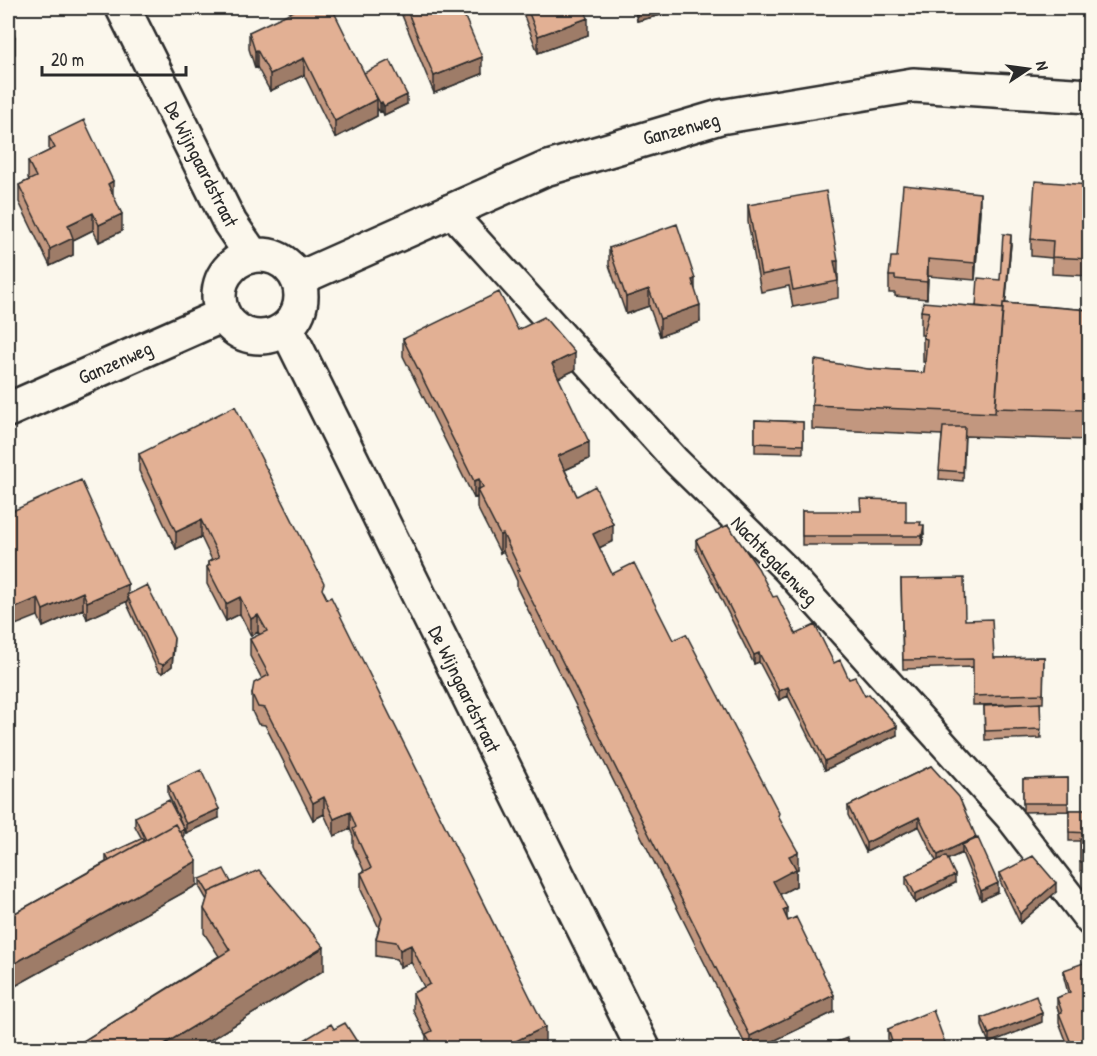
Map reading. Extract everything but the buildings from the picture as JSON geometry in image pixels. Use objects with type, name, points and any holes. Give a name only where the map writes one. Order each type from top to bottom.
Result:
[{"type":"street","name":"De Wijngaardstraat","points":[[123,8],[230,223],[252,255]]},
{"type":"street","name":"Ganzenweg","points":[[298,279],[448,209],[544,168],[720,117],[913,84],[1089,96]]},
{"type":"street","points":[[252,255],[277,259],[290,267],[298,279],[302,304],[296,318],[287,329],[272,337],[258,338],[244,335],[223,315],[219,290],[224,276],[233,265],[252,255]]},
{"type":"street","name":"Ganzenweg","points":[[8,410],[223,315]]},
{"type":"street","name":"De Wijngaardstraat","points":[[287,329],[643,1048]]},
{"type":"lane","name":"Nachtegalenweg","points":[[448,209],[676,460],[786,569],[1009,818],[1089,922]]}]
